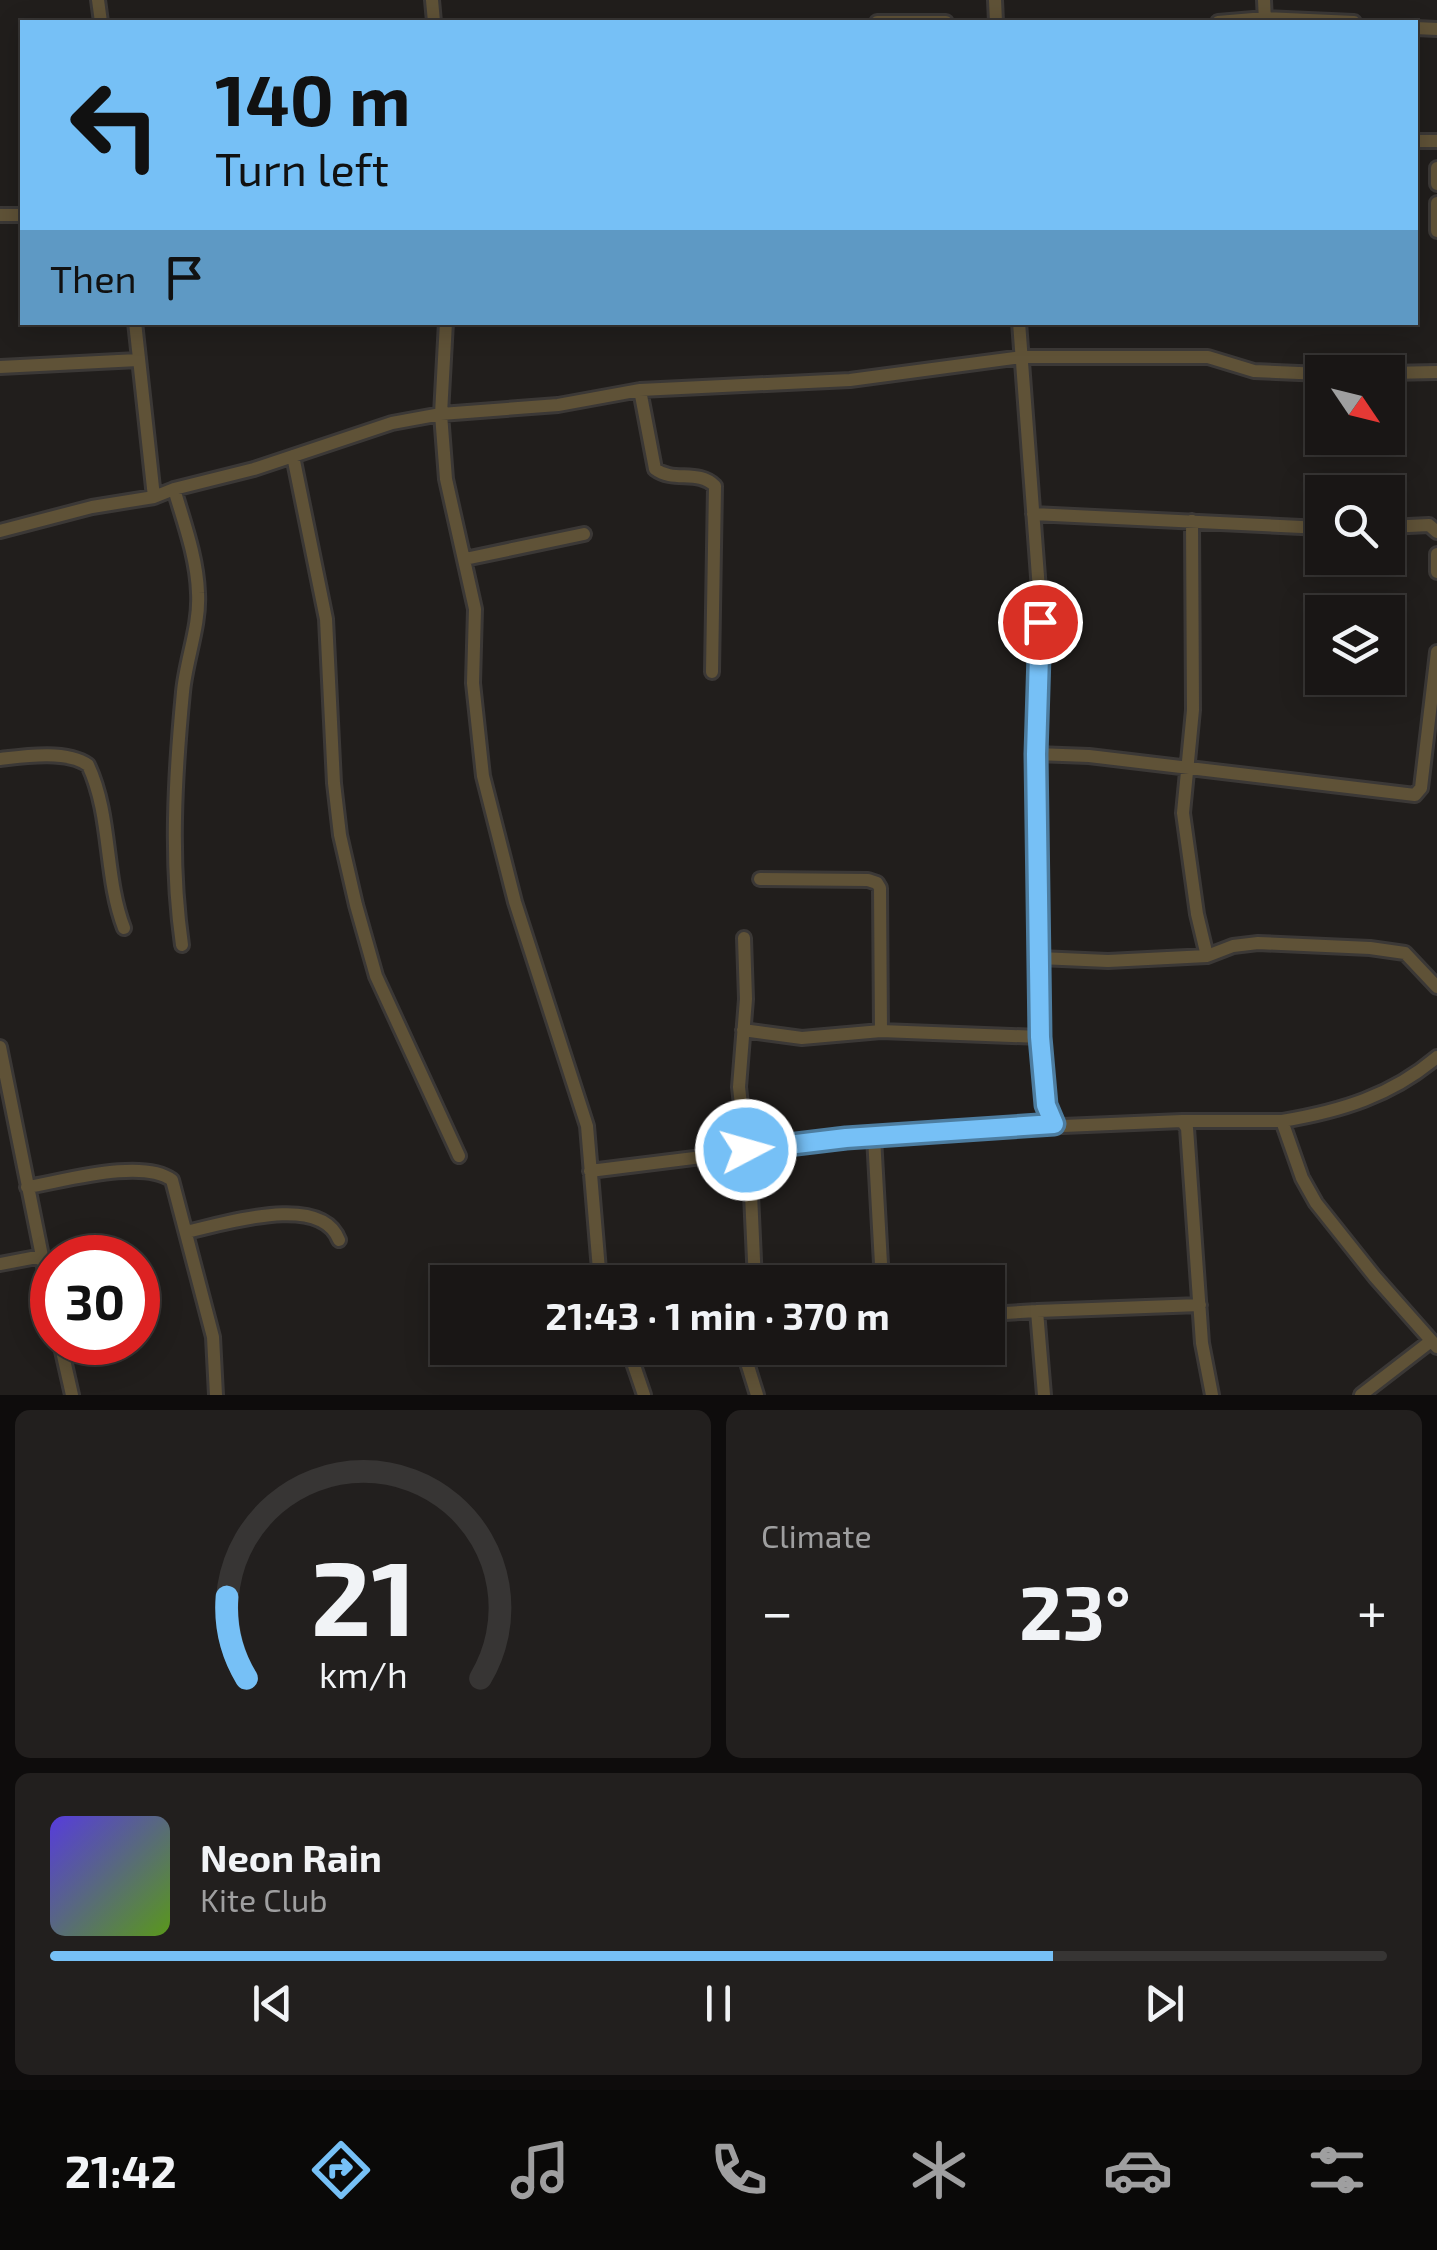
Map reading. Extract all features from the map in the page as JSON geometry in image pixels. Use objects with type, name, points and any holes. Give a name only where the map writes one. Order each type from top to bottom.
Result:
[{"type":"street","points":[[1264,0],[1265,20]]},
{"type":"street","points":[[1437,168],[1437,184]]},
{"type":"street","points":[[1437,203],[1437,231]]},
{"type":"street","points":[[136,325],[154,497]]},
{"type":"street","points":[[446,325],[440,414],[446,479],[475,609],[473,683],[483,776],[514,902],[587,1126],[598,1265]]},
{"type":"street","points":[[1019,325],[1041,654],[1036,754],[1040,1037],[1046,1105],[1054,1124]]},
{"type":"street","points":[[0,531],[92,507],[154,497],[392,423],[440,414],[558,404],[640,390],[850,380],[1022,357],[1208,357],[1254,372],[1305,374]]},
{"type":"street","points":[[0,367],[138,360]]},
{"type":"street","points":[[1405,373],[1437,372]]},
{"type":"street","points":[[640,390],[655,469],[673,476],[702,476],[715,486],[712,672]]},
{"type":"street","points":[[293,456],[326,619],[336,800],[356,905],[376,976],[459,1156]]},
{"type":"street","points":[[174,489],[195,566],[199,597],[183,688],[178,760],[174,868],[182,945]]},
{"type":"street","points":[[1033,514],[1305,527]]},
{"type":"street","points":[[1192,521],[1193,710],[1182,813],[1207,956]]},
{"type":"street","points":[[1405,525],[1429,524],[1437,532]]},
{"type":"street","points":[[465,559],[584,534]]},
{"type":"street","points":[[1437,554],[1437,572]]},
{"type":"street","points":[[1036,754],[1089,756],[1415,795],[1421,788],[1437,652]]},
{"type":"street","points":[[0,759],[67,758],[88,765],[102,813],[114,900],[124,928]]},
{"type":"street","points":[[760,880],[877,883],[881,1030]]},
{"type":"street","points":[[744,938],[746,999],[739,1086],[753,1265]]},
{"type":"street","points":[[1039,958],[1108,961],[1207,956],[1234,946],[1258,943],[1402,952],[1437,986]]},
{"type":"street","points":[[743,1030],[802,1038],[881,1030],[1040,1037]]},
{"type":"street","points":[[0,1048],[38,1235]]},
{"type":"street","points":[[590,1172],[874,1137],[1054,1124],[1282,1120],[1335,1112],[1394,1089],[1437,1056]]},
{"type":"street","points":[[1282,1120],[1302,1178],[1316,1203],[1434,1344],[1360,1395]]},
{"type":"street","points":[[1182,1121],[1190,1137],[1200,1306],[1212,1395]]},
{"type":"street","points":[[874,1137],[881,1265]]},
{"type":"street","points":[[28,1187],[119,1172],[150,1171],[172,1180],[213,1337],[216,1395]]},
{"type":"street","points":[[186,1232],[259,1218],[311,1215],[330,1224],[339,1240]]},
{"type":"street","points":[[0,1264],[30,1258]]},
{"type":"street","points":[[1005,1313],[1200,1306]]},
{"type":"street","points":[[1038,1311],[1044,1395]]},
{"type":"street","points":[[65,1365],[72,1395]]},
{"type":"street","points":[[634,1365],[644,1395]]},
{"type":"street","points":[[748,1365],[757,1395]]},
{"type":"route","points":[[746,1150],[846,1138],[1054,1124],[1046,1105],[1040,1037],[1036,754],[1040,622]]}]
